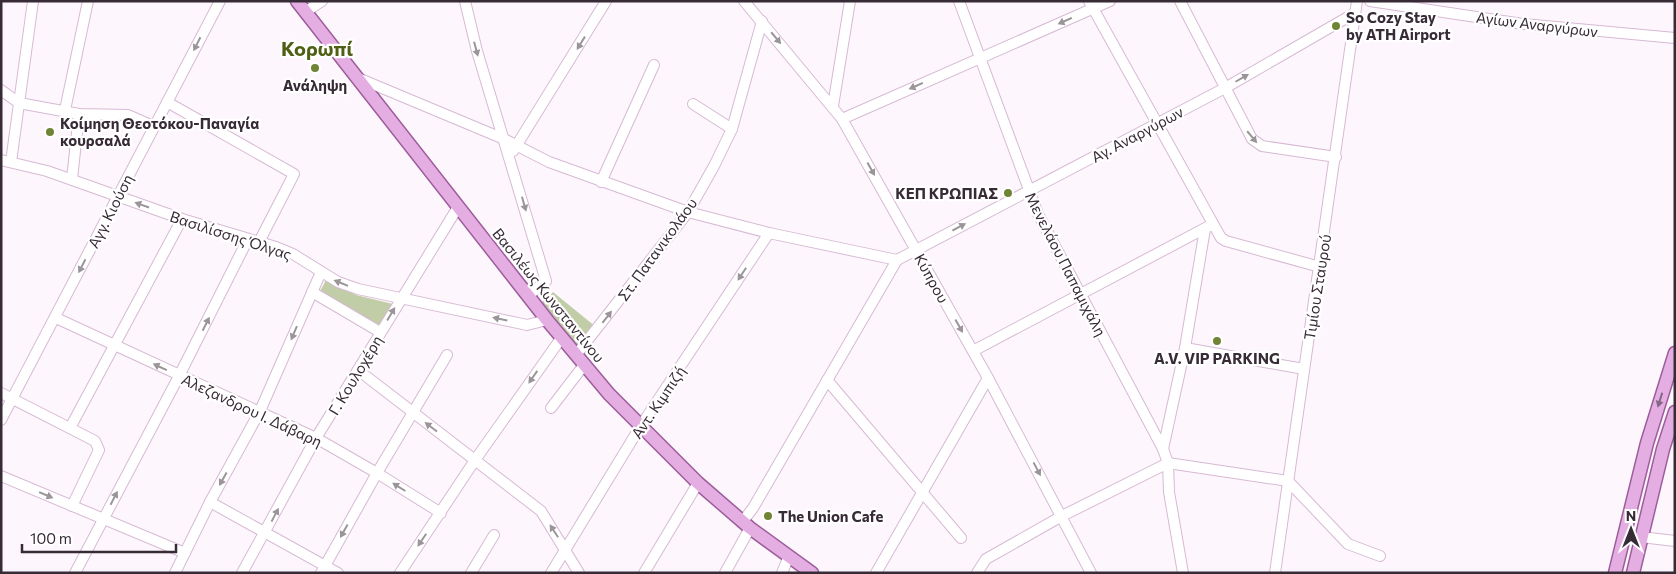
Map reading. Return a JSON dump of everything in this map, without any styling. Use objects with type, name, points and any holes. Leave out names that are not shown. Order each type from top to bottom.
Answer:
[{"type":"main road","name":"Βασιλέως Κωνσταντίνου","points":[[297,1],[547,320],[640,427],[698,483],[747,524],[812,573]]},
{"type":"main road","points":[[1615,573],[1647,443],[1675,353]]},
{"type":"main road","points":[[1633,573],[1675,412]]},
{"type":"street","points":[[6,161],[19,104],[33,1]]},
{"type":"street","points":[[65,110],[88,1]]},
{"type":"street","name":"Αγγ. Κιούση","points":[[1,420],[220,1]]},
{"type":"street","points":[[305,12],[322,1]]},
{"type":"street","points":[[465,1],[477,51],[546,281],[528,296]]},
{"type":"street","points":[[510,156],[606,1]]},
{"type":"street","name":"Κύπρου","points":[[744,1],[842,119],[988,378],[1091,573]]},
{"type":"street","points":[[833,106],[850,1]]},
{"type":"street","name":"Μενελάου Παπαμιχάλη","points":[[959,1],[1028,191],[1080,295],[1163,449],[1168,463],[1169,492],[1183,573]]},
{"type":"street","points":[[842,119],[981,58],[1091,5],[1110,1]]},
{"type":"street","points":[[1180,1],[1252,139],[1262,146],[1336,157]]},
{"type":"street","name":"Τιμίου Σταυρού","points":[[1274,573],[1336,157],[1357,1]]},
{"type":"street","name":"Αγίων Αναργύρων","points":[[1370,1],[1532,25],[1675,38]]},
{"type":"street","points":[[1091,5],[1157,124],[1209,226],[1226,241],[1320,267]]},
{"type":"street","name":"Αγ. Αναργύρων","points":[[896,260],[1225,88],[1355,13]]},
{"type":"street","name":"Στ. Πατανικολάου","points":[[552,408],[580,360],[688,212],[732,129],[762,21]]},
{"type":"street","points":[[601,182],[654,65]]},
{"type":"street","points":[[356,77],[601,182],[688,212],[769,233],[896,260],[753,508],[724,573]]},
{"type":"street","points":[[1,90],[19,104],[65,110],[79,114],[128,115],[153,126]]},
{"type":"street","points":[[167,102],[294,174],[259,242]]},
{"type":"street","points":[[693,104],[732,129]]},
{"type":"street","points":[[72,179],[79,114]]},
{"type":"street","name":"Βασιλίσσης Όλγας","points":[[6,161],[72,179],[182,219],[293,254],[338,282],[358,289],[403,297],[527,325],[547,320]]},
{"type":"street","name":"Γ. Κουλοχέρη","points":[[242,573],[316,438],[458,207]]},
{"type":"street","points":[[70,428],[182,219]]},
{"type":"street","points":[[973,351],[1209,226]]},
{"type":"street","points":[[1163,449],[1209,226]]},
{"type":"street","name":"Αντ. Κιμπιζή","points":[[551,573],[640,427],[769,233]]},
{"type":"street","points":[[75,573],[179,376],[248,239]]},
{"type":"street","points":[[175,573],[210,502],[260,411],[321,272]]},
{"type":"street","points":[[312,292],[380,332]]},
{"type":"street","name":"Αλεζανδρου Ι. Δάβαρη","points":[[56,318],[316,438],[377,472],[440,513]]},
{"type":"street","points":[[400,573],[475,460],[562,338]]},
{"type":"street","points":[[1185,348],[1304,369]]},
{"type":"street","points":[[323,569],[377,472],[447,355]]},
{"type":"street","points":[[358,370],[541,511],[579,573]]},
{"type":"street","points":[[876,573],[988,378]]},
{"type":"street","points":[[827,380],[961,538]]},
{"type":"street","points":[[1,393],[95,441],[99,450],[72,506]]},
{"type":"street","points":[[977,573],[986,559],[1062,516],[1168,463],[1288,481],[1348,544],[1380,556]]},
{"type":"street","points":[[1,476],[185,553]]},
{"type":"street","points":[[644,573],[698,483]]},
{"type":"street","points":[[210,502],[266,532],[323,569],[338,573]]},
{"type":"street","points":[[471,573],[494,535]]},
{"type":"street","points":[[1641,537],[1675,541]]},
{"type":"street","points":[[782,573],[789,556]]},
{"type":"green space","points":[[326,280],[356,295],[397,305],[380,332],[318,295]]},
{"type":"green space","points":[[553,292],[596,327],[579,348],[542,302]]},
{"type":"place","name":"So Cozy Stay by ATH Airport","points":[[1336,26]]},
{"type":"place","name":"Ανάληψη","points":[[315,68]]},
{"type":"place","name":"Κοίμηση Θεοτόκου-Παναγία κουρσαλά","points":[[50,132]]},
{"type":"place","name":"ΚΕΠ ΚΡΩΠΙΑΣ","points":[[1008,193]]},
{"type":"place","name":"A.V. VIP PARKING","points":[[1217,341]]},
{"type":"place","name":"The Union Cafe","points":[[768,516]]},
{"type":"district","name":"Κορωπί","points":[[317,48]]}]
